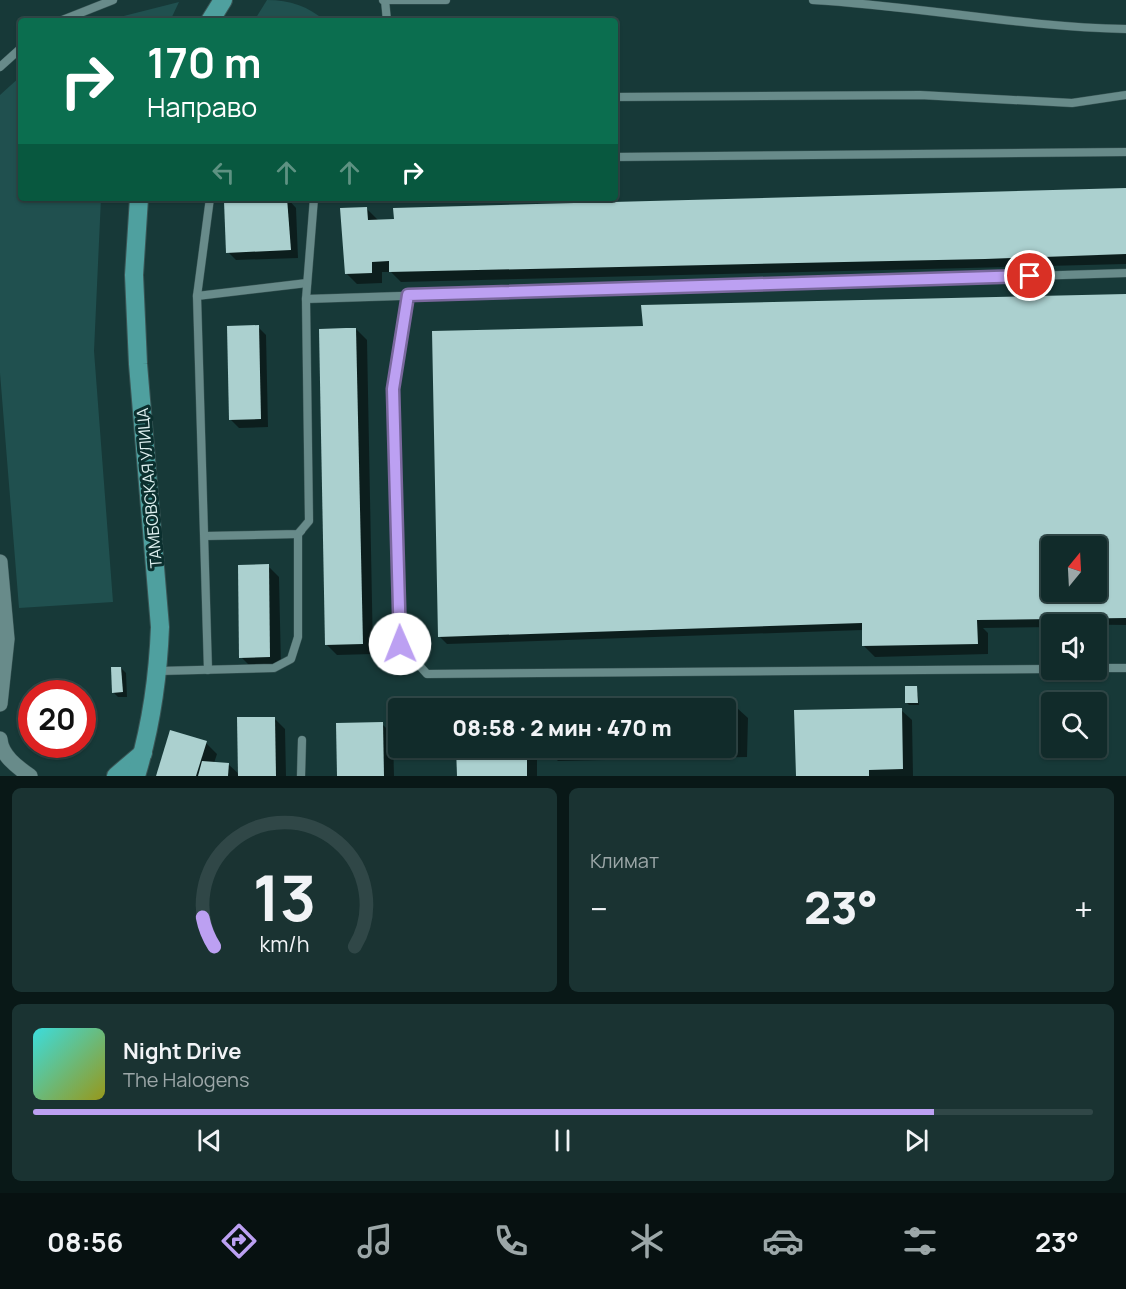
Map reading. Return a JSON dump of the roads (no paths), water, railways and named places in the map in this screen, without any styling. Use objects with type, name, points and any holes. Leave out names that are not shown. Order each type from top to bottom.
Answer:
[{"type":"main road","points":[[212,18],[223,0]]},
{"type":"main road","name":"ТАМБОВСКАЯ УЛИЦА","points":[[136,776],[143,753],[159,671],[158,588],[138,364],[135,297],[139,201]]},
{"type":"main road","points":[[116,776],[143,753]]},
{"type":"street","points":[[0,562],[6,639],[0,704]]},
{"type":"street","points":[[0,739],[0,748],[30,776]]},
{"type":"lane","points":[[68,18],[113,0]]},
{"type":"lane","points":[[387,18],[384,0],[446,0]]},
{"type":"lane","points":[[813,0],[861,3],[1071,28],[1126,28]]},
{"type":"lane","points":[[0,67],[18,51]]},
{"type":"lane","points":[[618,97],[920,95],[1072,103],[1126,94]]},
{"type":"lane","points":[[618,157],[1126,152]]},
{"type":"lane","points":[[208,670],[197,296],[210,201]]},
{"type":"lane","points":[[159,671],[274,668],[291,659],[298,637],[298,534],[309,521],[306,299],[314,201]]},
{"type":"lane","points":[[306,299],[1126,273]]},
{"type":"lane","points":[[197,296],[307,283]]},
{"type":"lane","points":[[408,295],[393,389],[400,644],[427,674],[1041,669]]},
{"type":"lane","points":[[205,536],[298,534]]},
{"type":"lane","points":[[1107,668],[1126,668]]},
{"type":"lane","points":[[301,776],[302,740]]}]
